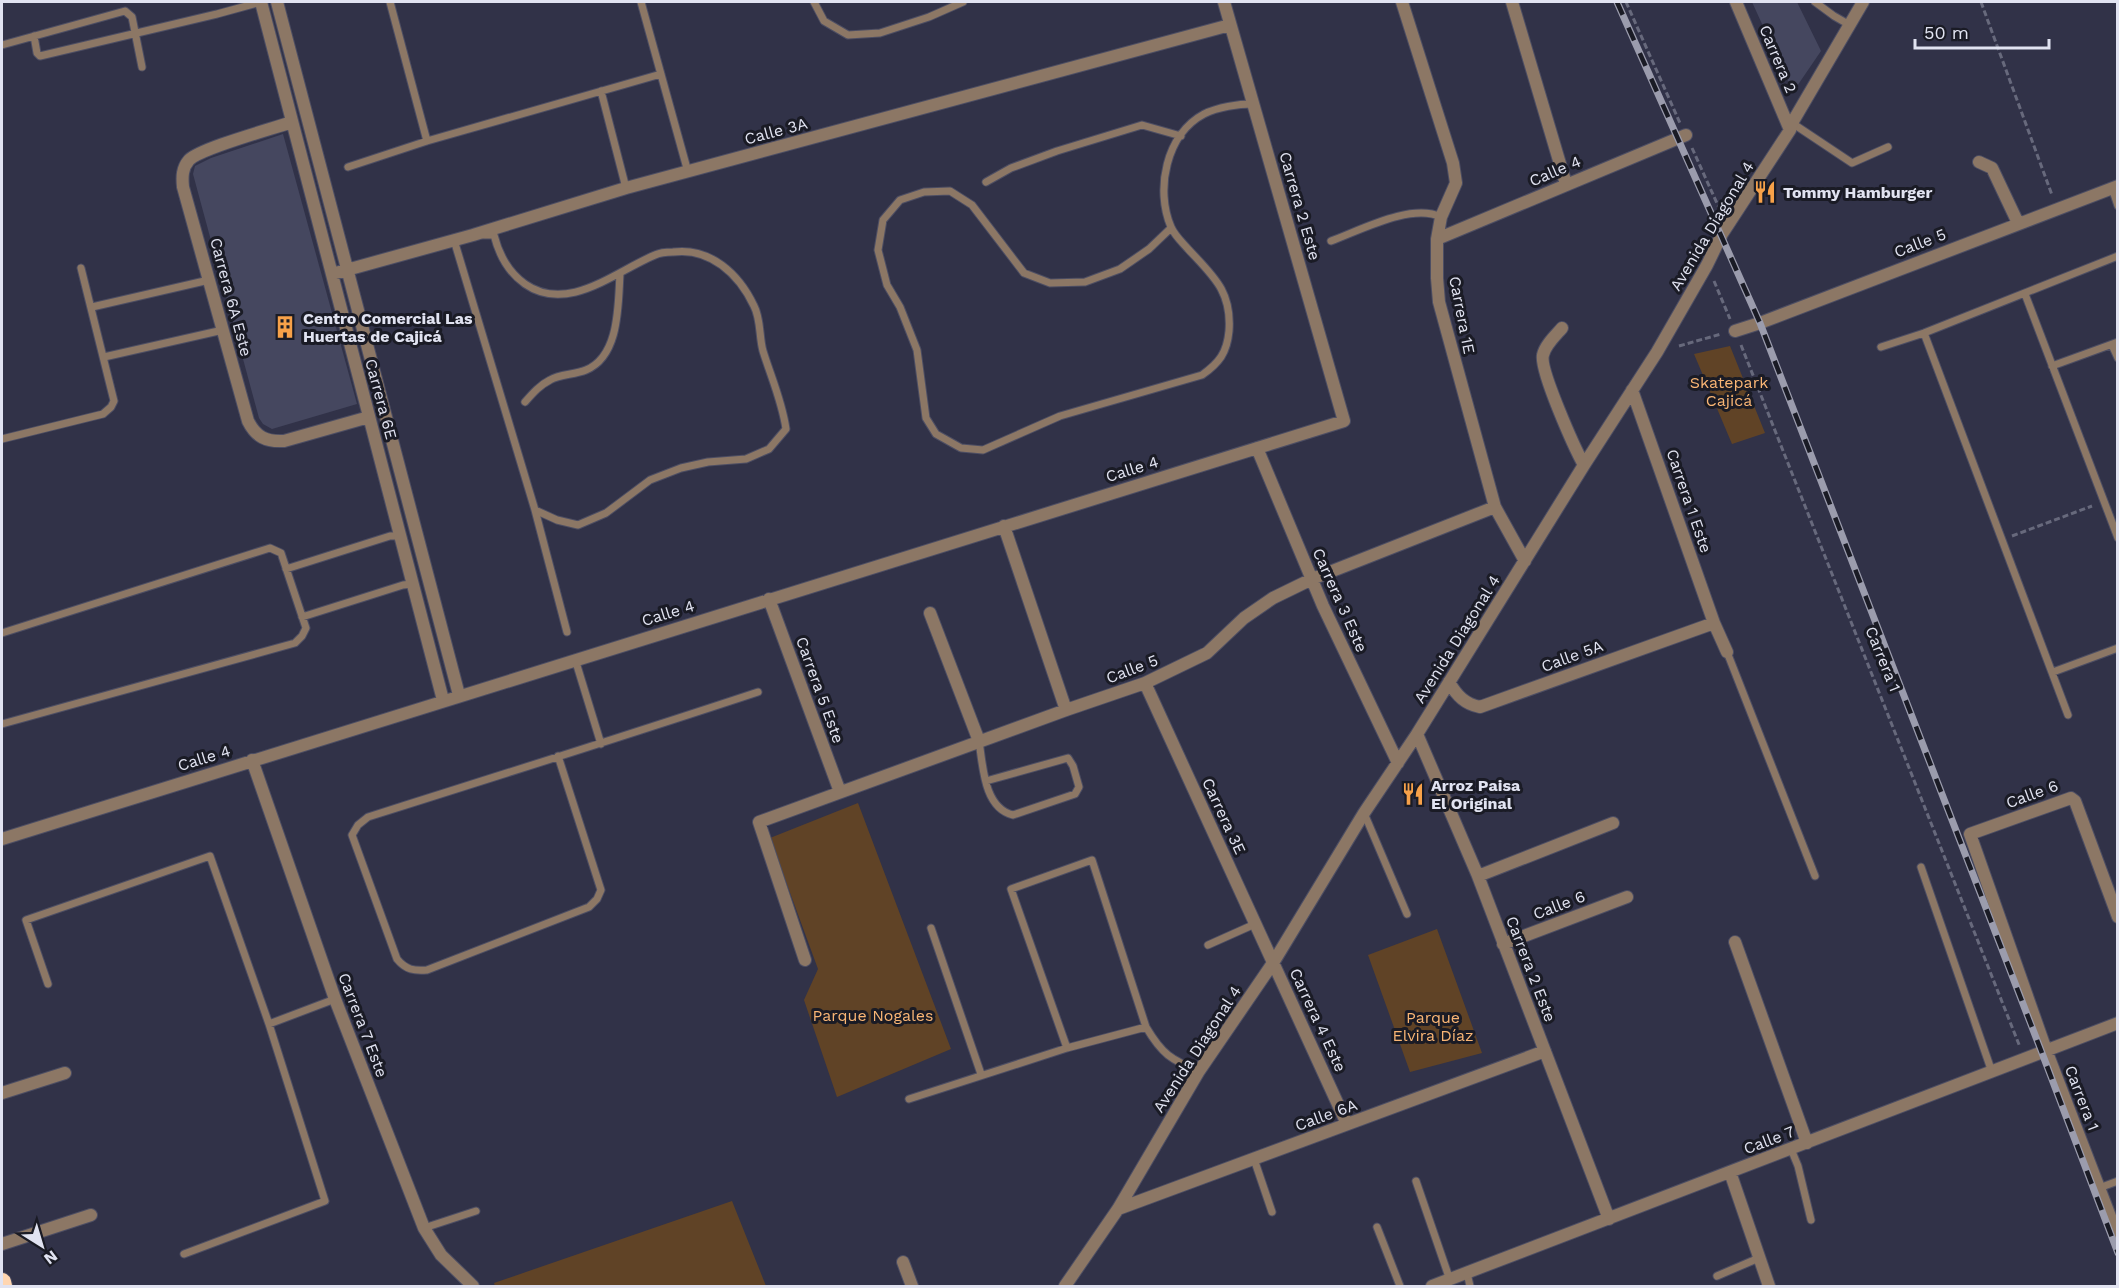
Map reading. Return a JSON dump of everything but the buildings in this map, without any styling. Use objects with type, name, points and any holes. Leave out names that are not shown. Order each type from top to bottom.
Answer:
[{"type":"highway","points":[[2,1282],[3,1287]]},
{"type":"street","name":"Carrera 6E","points":[[261,2],[442,700]]},
{"type":"street","name":"Carrera 6E","points":[[277,2],[459,695]]},
{"type":"street","name":"Carrera 2 Este","points":[[1224,2],[1344,420]]},
{"type":"street","name":"Carrera 1E","points":[[1402,2],[1453,163],[1456,183],[1441,217],[1437,239],[1439,302],[1495,507],[1525,561]]},
{"type":"street","points":[[1512,2],[1566,184]]},
{"type":"street","name":"Carrera 2","points":[[1736,2],[1791,127]]},
{"type":"street","name":"Avenida Diagonal 4","points":[[1065,1287],[1118,1209],[1199,1071],[1273,963],[1364,813],[1417,734],[1657,352],[1727,226],[1791,127],[1848,24],[1863,2]]},
{"type":"street","name":"Calle 3A","points":[[332,274],[473,235],[626,188],[1230,25]]},
{"type":"street","name":"Carrera 6A Este","points":[[292,122],[215,147],[190,159],[184,168],[183,187],[248,421],[253,431],[261,438],[272,442],[284,441],[369,417]]},
{"type":"street","name":"Calle 4","points":[[1437,239],[1686,135]]},
{"type":"street","points":[[1979,162],[1992,168],[2018,223]]},
{"type":"street","name":"Calle 5","points":[[1735,331],[2115,187]]},
{"type":"street","points":[[1562,328],[1543,354],[1550,386],[1575,449],[1584,465]]},
{"type":"street","name":"Carrera 1 Este","points":[[1632,390],[1714,622],[1727,652]]},
{"type":"street","name":"Calle 4","points":[[2,839],[1344,420]]},
{"type":"street","name":"Carrera 3 Este","points":[[1257,448],[1312,579],[1398,763]]},
{"type":"street","name":"Calle 5","points":[[805,960],[759,822],[1145,683],[1207,652],[1254,611],[1273,598],[1312,579],[1495,507]]},
{"type":"street","points":[[1004,526],[1066,710]]},
{"type":"street","name":"Carrera 5 Este","points":[[769,599],[840,792]]},
{"type":"street","points":[[930,613],[980,741]]},
{"type":"street","name":"Calle 5A","points":[[1449,682],[1454,691],[1467,704],[1480,707],[1714,622]]},
{"type":"street","name":"Carrera 3E","points":[[1145,683],[1273,963]]},
{"type":"street","name":"Carrera 2 Este","points":[[1417,734],[1478,876],[1609,1219]]},
{"type":"street","name":"Carrera 7 Este","points":[[252,760],[335,999],[424,1228],[441,1255],[472,1287]]},
{"type":"street","name":"Calle 6","points":[[1970,834],[2071,798],[2075,801],[2118,917]]},
{"type":"street","points":[[1478,876],[1613,823]]},
{"type":"street","name":"Carrera 1","points":[[1970,834],[2046,1050],[2118,1237]]},
{"type":"street","name":"Calle 6","points":[[1503,944],[1627,897]]},
{"type":"street","points":[[1735,942],[1807,1143]]},
{"type":"street","name":"Carrera 4 Este","points":[[1273,963],[1347,1124]]},
{"type":"street","name":"Calle 7","points":[[1432,1287],[1452,1283],[1467,1273],[2118,1023]]},
{"type":"street","name":"Calle 6A","points":[[1118,1209],[1545,1051]]},
{"type":"street","points":[[2,1093],[65,1072]]},
{"type":"street","points":[[1730,1172],[1769,1287]]},
{"type":"street","points":[[2,1244],[91,1215]]},
{"type":"street","points":[[903,1262],[912,1287]]},
{"type":"lane","points":[[34,36],[37,53],[40,56],[261,2]]},
{"type":"lane","points":[[390,2],[427,141]]},
{"type":"lane","points":[[641,2],[688,172]]},
{"type":"lane","points":[[814,2],[824,21],[848,35],[880,33],[963,2]]},
{"type":"lane","points":[[1815,2],[1848,24]]},
{"type":"lane","points":[[2,45],[125,11],[132,17],[142,67]]},
{"type":"lane","points":[[348,166],[661,74]]},
{"type":"lane","points":[[601,91],[626,188]]},
{"type":"lane","points":[[1172,228],[1149,249],[1120,269],[1085,282],[1050,283],[1024,273],[972,205],[950,191],[924,192],[900,200],[883,220],[879,250],[887,285],[900,307],[917,350],[926,418],[936,435],[961,448],[982,450],[1060,416],[1202,375],[1219,363],[1228,340],[1230,315],[1225,294],[1212,276],[1177,238],[1172,228],[1162,189],[1176,141],[1187,128],[1204,114],[1241,104],[1253,104]]},
{"type":"lane","points":[[986,182],[1011,168],[1103,135],[1142,125],[1181,136]]},
{"type":"lane","points":[[1791,127],[1852,163],[1888,147]]},
{"type":"lane","points":[[2115,187],[2118,206]]},
{"type":"lane","points":[[1331,241],[1406,214],[1433,213],[1441,217]]},
{"type":"lane","points":[[473,235],[494,235],[505,264],[517,279],[534,291],[554,296],[576,292],[620,274],[657,254],[683,250],[709,256],[733,273],[756,308],[763,351],[783,410],[786,429],[769,449],[746,459],[708,462],[681,468],[650,480],[606,513],[578,525],[557,520],[535,510]]},
{"type":"lane","points":[[454,240],[535,510],[567,632]]},
{"type":"lane","points":[[1881,346],[1924,333],[2118,256]]},
{"type":"lane","points":[[2,439],[103,414],[114,401],[81,268]]},
{"type":"lane","points":[[525,402],[537,388],[550,379],[588,370],[603,357],[612,339],[616,321],[620,274]]},
{"type":"lane","points":[[92,307],[209,280]]},
{"type":"lane","points":[[2025,294],[2118,538]]},
{"type":"lane","points":[[104,357],[223,330]]},
{"type":"lane","points":[[1924,333],[2068,715]]},
{"type":"lane","points":[[2052,366],[2115,344],[2118,358]]},
{"type":"lane","points":[[286,569],[390,536],[400,536]]},
{"type":"lane","points":[[2,633],[270,548],[281,554],[306,628],[295,643],[2,724]]},
{"type":"lane","points":[[302,617],[412,584]]},
{"type":"lane","points":[[2053,672],[2118,648]]},
{"type":"lane","points":[[1727,652],[1815,876]]},
{"type":"lane","points":[[575,660],[601,744]]},
{"type":"lane","points":[[558,756],[601,890],[597,899],[589,907],[427,970],[416,971],[404,967],[397,959],[352,835],[358,825],[368,817],[558,756],[601,744],[758,692]]},
{"type":"lane","points":[[980,741],[986,781],[992,799],[1003,813],[1013,815],[1075,794],[1079,787],[1073,766],[1068,758],[986,781]]},
{"type":"lane","points":[[1364,813],[1407,914]]},
{"type":"lane","points":[[48,984],[26,920],[210,856],[269,1024],[326,1201],[184,1254]]},
{"type":"lane","points":[[1067,1048],[1011,889],[1092,860],[1146,1028],[1156,1043],[1175,1061],[1199,1071]]},
{"type":"lane","points":[[1921,867],[1992,1072]]},
{"type":"lane","points":[[1208,945],[1255,924]]},
{"type":"lane","points":[[931,928],[981,1074]]},
{"type":"lane","points":[[269,1024],[335,999]]},
{"type":"lane","points":[[909,1099],[1067,1048],[1146,1028]]},
{"type":"lane","points":[[1791,1149],[1798,1166],[1811,1220]]},
{"type":"lane","points":[[1254,1159],[1272,1212]]},
{"type":"lane","points":[[1416,1181],[1452,1283]]},
{"type":"lane","points":[[2100,1188],[2118,1181]]},
{"type":"lane","points":[[424,1228],[476,1211]]},
{"type":"lane","points":[[1377,1227],[1400,1287]]},
{"type":"lane","points":[[1717,1276],[1759,1258]]},
{"type":"lane","points":[[1467,1273],[1470,1287]]},
{"type":"path","points":[[1626,2],[1727,226]]},
{"type":"path","points":[[1981,2],[2057,208]]},
{"type":"path","name":"Carrera 1","points":[[1718,289],[2018,1041]]},
{"type":"path","points":[[1657,352],[1735,331]]},
{"type":"path","points":[[2001,540],[2103,502]]},
{"type":"green space","name":"Skatepark Cajicá","points":[[1730,346],[1765,433],[1732,444],[1694,354]]},
{"type":"green space","name":"Parque Nogales","points":[[858,803],[951,1049],[837,1097],[804,1000],[818,969],[770,838]]},
{"type":"green space","name":"Parque Elvira Díaz","points":[[1437,929],[1482,1053],[1410,1072],[1368,955]]},
{"type":"green space","points":[[732,1201],[766,1286],[495,1286],[494,1283]]},
{"type":"railway","points":[[1617,2],[1760,323],[2118,1253]]},
{"type":"place","name":"Tommy Hamburger","points":[[1765,192]]},
{"type":"place","name":"Centro Comercial Las Huertas de Cajicá","points":[[285,327]]},
{"type":"place","name":"Arroz Paisa El Original","points":[[1413,794]]}]
